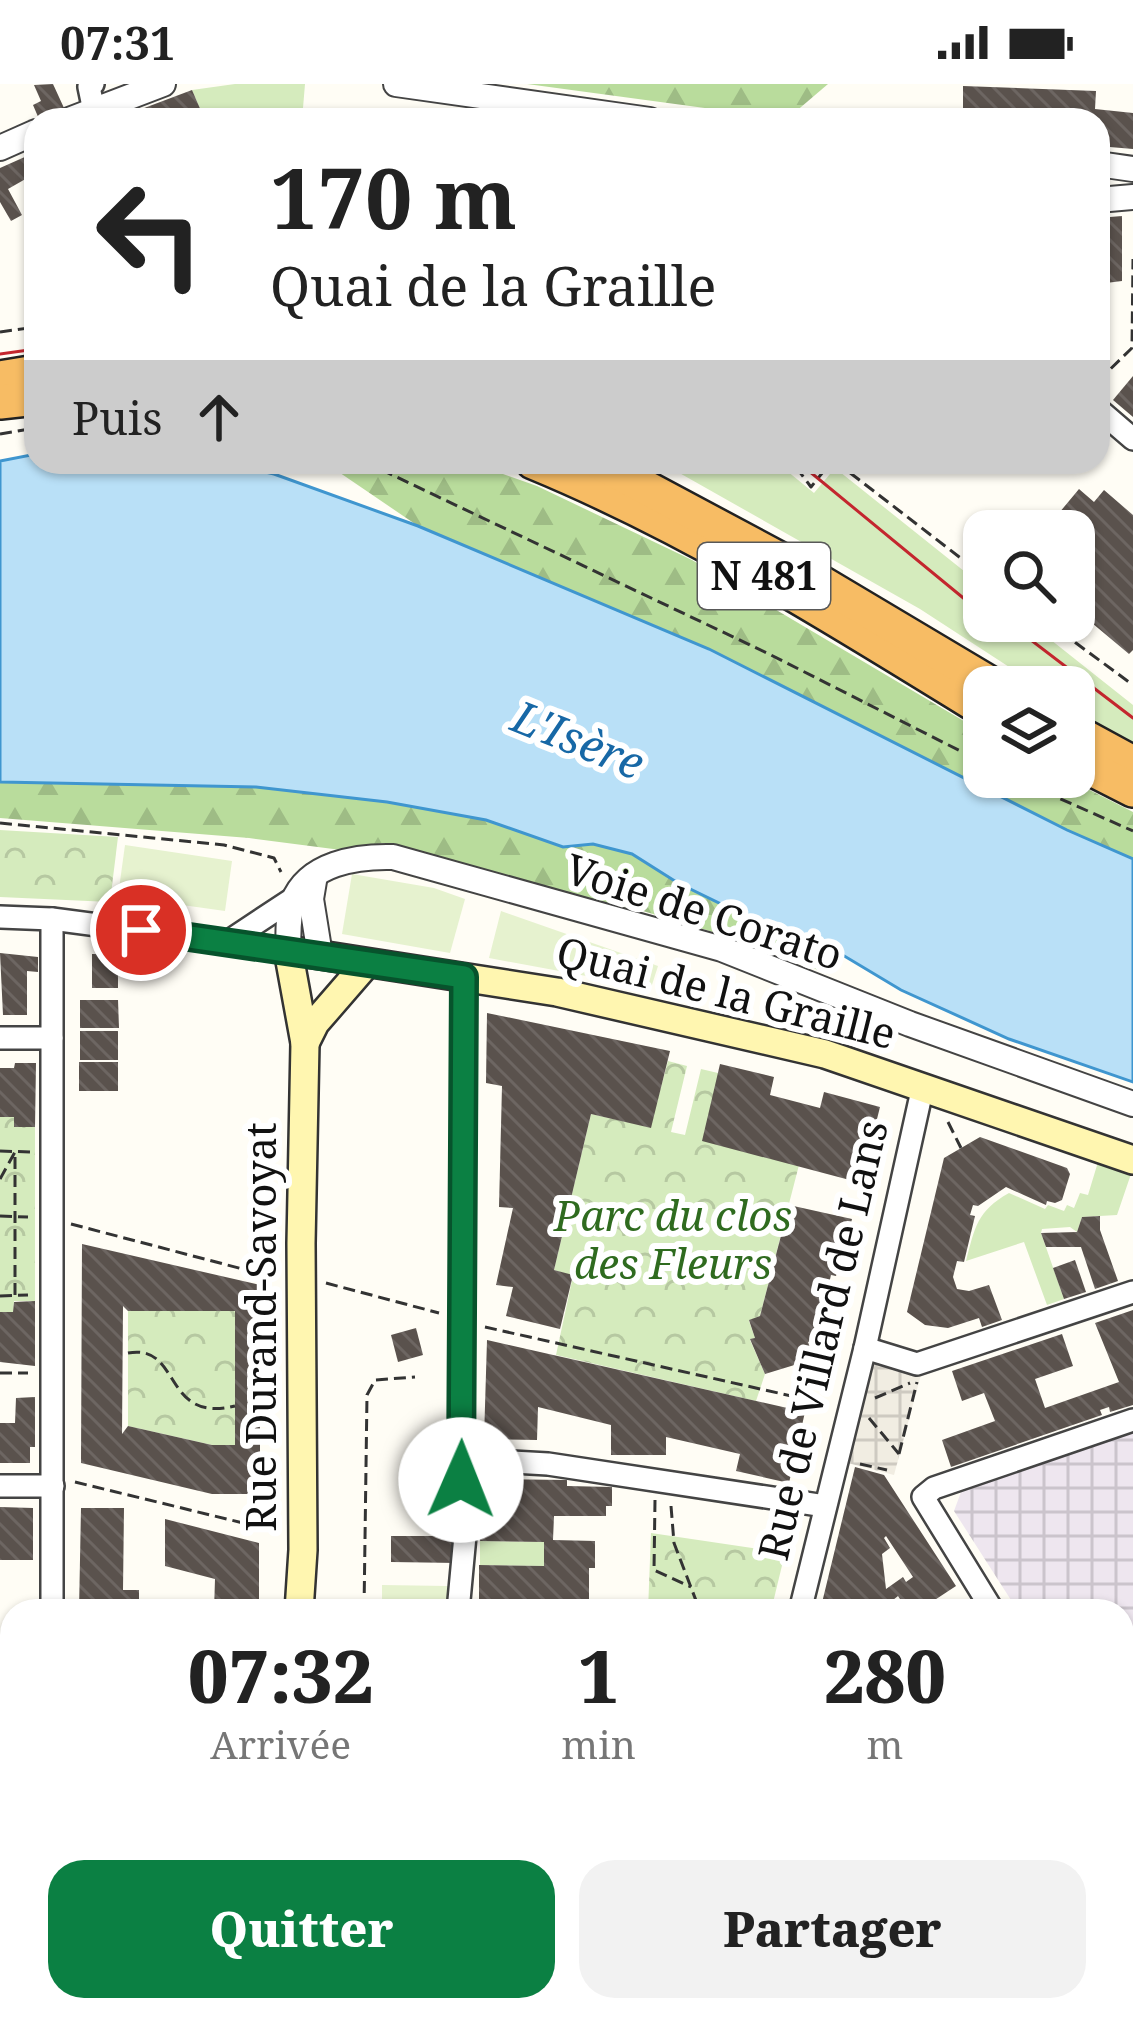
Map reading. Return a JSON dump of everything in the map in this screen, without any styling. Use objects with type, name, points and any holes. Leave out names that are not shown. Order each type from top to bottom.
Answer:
[{"type":"highway","name":"N 481","points":[[562,474],[764,577],[963,697]]},
{"type":"highway","name":"N 481","points":[[621,474],[778,557],[963,667]]},
{"type":"highway","points":[[1095,743],[1133,764]]},
{"type":"highway","points":[[1095,771],[1133,790]]},
{"type":"main road","name":"Quai de la Graille","points":[[288,950],[557,992],[825,1054],[1133,1160]]},
{"type":"main road","name":"Rue Durand-Savoyat","points":[[288,950],[310,1033],[301,1243],[303,1550],[299,1599]]},
{"type":"main road","points":[[310,1033],[320,955]]},
{"type":"main road","points":[[310,1033],[367,963]]},
{"type":"street","points":[[102,108],[163,84]]},
{"type":"street","points":[[396,84],[473,93],[524,108]]},
{"type":"street","points":[[1110,419],[1133,439]]},
{"type":"street","name":"Voie de Corato","points":[[229,941],[294,898],[315,875],[355,857],[393,857],[674,933],[1133,1104]]},
{"type":"street","points":[[315,875],[311,898],[320,955]]},
{"type":"street","points":[[0,917],[52,919],[288,950],[294,898]]},
{"type":"street","points":[[52,919],[60,1483],[53,1599]]},
{"type":"street","points":[[459,1599],[466,1525],[460,1504],[464,977]]},
{"type":"street","points":[[0,1038],[52,1038]]},
{"type":"street","name":"Rue de Villard de Lans","points":[[803,1599],[825,1506],[861,1408],[865,1348],[923,1086]]},
{"type":"street","points":[[865,1348],[916,1364],[1133,1292]]},
{"type":"street","points":[[986,1599],[922,1497],[934,1488],[1133,1420]]},
{"type":"street","points":[[462,1459],[548,1464],[825,1506]]},
{"type":"street","points":[[0,1486],[60,1483]]},
{"type":"path","points":[[1110,369],[1132,348],[1133,259]]},
{"type":"path","points":[[390,474],[769,654],[963,753]]},
{"type":"path","points":[[802,474],[812,487],[822,474]]},
{"type":"path","points":[[848,474],[963,560]]},
{"type":"path","points":[[1075,642],[1133,685]]},
{"type":"path","points":[[1058,798],[1133,831]]},
{"type":"path","points":[[0,823],[224,845],[274,858],[294,898]]},
{"type":"path","points":[[944,1115],[962,1148]]},
{"type":"path","points":[[0,1151],[39,1152]]},
{"type":"path","points":[[0,1179],[15,1152]]},
{"type":"path","points":[[15,1152],[15,1295]]},
{"type":"path","points":[[0,1216],[39,1217]]},
{"type":"path","points":[[69,1224],[278,1278]]},
{"type":"path","points":[[318,1281],[448,1315]]},
{"type":"path","points":[[0,1295],[35,1295]]},
{"type":"path","points":[[480,1325],[861,1408],[918,1381],[899,1454],[861,1408]]},
{"type":"path","points":[[128,1353],[156,1358],[187,1400],[201,1409],[235,1406]]},
{"type":"path","points":[[0,1373],[35,1373]]},
{"type":"path","points":[[364,1599],[367,1395],[375,1380],[415,1377]]},
{"type":"path","points":[[852,1462],[887,1470]]},
{"type":"path","points":[[60,1483],[276,1531]]},
{"type":"path","points":[[656,1490],[654,1570],[692,1587]]},
{"type":"path","points":[[671,1503],[674,1543],[696,1599]]},
{"type":"shaded area","points":[[872,1357],[922,1371],[894,1475],[844,1462]]},
{"type":"shaded area","points":[[1133,1433],[1133,1599],[1010,1599],[954,1511],[961,1492]]},
{"type":"green space","points":[[235,84],[305,84],[303,108],[200,108],[192,90]]},
{"type":"green space","points":[[527,84],[828,84],[800,108],[705,108]]},
{"type":"green space","points":[[342,474],[503,474],[692,560],[963,721],[963,777],[709,649],[418,526]]},
{"type":"green space","points":[[681,474],[791,474],[814,493],[830,474],[843,474],[963,570],[963,637]]},
{"type":"green space","points":[[971,642],[1054,642],[1084,666],[1008,666]]},
{"type":"green space","points":[[1095,675],[1133,705],[1133,744],[1095,723]]},
{"type":"green space","points":[[0,782],[256,787],[387,802],[486,820],[563,847],[593,844],[632,854],[750,918],[836,951],[828,974],[753,944],[643,911],[539,889],[384,843],[341,850],[0,818]]},
{"type":"green space","points":[[1095,793],[1133,812],[1133,859],[1004,798],[1095,798]]},
{"type":"green space","points":[[0,830],[118,837],[110,902],[0,897]]},
{"type":"green space","points":[[125,845],[232,861],[225,911],[118,896]]},
{"type":"green space","points":[[352,874],[434,888],[465,899],[450,953],[342,934]]},
{"type":"green space","points":[[501,911],[658,966],[651,988],[489,958]]},
{"type":"green space","name":"Parc du clos des Fleurs","points":[[668,1061],[687,1066],[671,1132],[685,1135],[701,1069],[718,1073],[799,1165],[760,1316],[749,1321],[755,1338],[750,1340],[765,1374],[756,1401],[556,1355],[573,1276],[554,1270],[591,1114],[650,1127]]},
{"type":"green space","points":[[0,1117],[14,1117],[15,1127],[35,1127],[35,1301],[14,1301],[13,1312],[0,1312]]},
{"type":"green space","points":[[1098,1162],[1131,1174],[1117,1215],[1082,1217],[1077,1232],[1070,1227],[1042,1229],[1041,1233],[1064,1299],[1047,1305],[1024,1242],[966,1261],[979,1221],[998,1200],[1009,1193],[1045,1209],[1048,1205],[1064,1211],[1067,1205],[1074,1208],[1080,1193],[1088,1195]]},
{"type":"green space","points":[[128,1311],[235,1311],[235,1445],[212,1445],[128,1426]]},
{"type":"green space","points":[[651,1533],[785,1553],[774,1599],[648,1599]]},
{"type":"green space","points":[[480,1541],[544,1542],[544,1566],[480,1565]]},
{"type":"green space","points":[[382,1585],[448,1586],[449,1599],[382,1599]]},
{"type":"water","name":"L'Isère","points":[[24,456],[24,474],[274,474],[418,526],[709,649],[963,777],[963,798],[1004,798],[1133,859],[1133,1082],[1009,1039],[901,990],[836,951],[750,918],[632,854],[593,844],[563,847],[486,820],[387,802],[256,787],[0,782],[0,461]]},
{"type":"building","points":[[53,84],[64,108],[34,108],[41,101],[34,85]]},
{"type":"building","points":[[963,86],[1096,91],[1095,108],[963,108]]},
{"type":"building","points":[[192,90],[200,108],[144,108]]},
{"type":"building","points":[[1110,111],[1133,113],[1133,149],[1110,147]]},
{"type":"building","points":[[24,157],[24,180],[8,189],[22,215],[11,221],[0,202],[0,168]]},
{"type":"building","points":[[1122,216],[1122,281],[1110,282],[1110,217]]},
{"type":"building","points":[[1133,376],[1133,417],[1113,400]]},
{"type":"building","points":[[1079,489],[1094,502],[1104,490],[1133,515],[1133,650],[1129,654],[1095,626],[1095,510],[1062,510]]},
{"type":"building","points":[[0,953],[38,957],[38,972],[27,971],[27,1015],[3,1015]]},
{"type":"building","points":[[92,954],[118,954],[118,988],[92,988]]},
{"type":"building","points":[[80,1000],[118,1000],[119,1028],[80,1028]]},
{"type":"building","points":[[487,1013],[670,1051],[651,1128],[591,1114],[554,1270],[573,1275],[560,1329],[506,1316],[513,1287],[496,1285],[513,1208],[499,1207],[502,1086],[486,1083]]},
{"type":"building","points":[[80,1031],[118,1031],[118,1060],[80,1060]]},
{"type":"building","points":[[79,1062],[118,1062],[118,1091],[79,1091]]},
{"type":"building","points":[[15,1063],[36,1063],[35,1127],[14,1127],[14,1117],[0,1117],[0,1068],[14,1068]]},
{"type":"building","points":[[720,1064],[774,1077],[770,1095],[820,1108],[824,1092],[880,1107],[861,1183],[702,1141]]},
{"type":"building","points":[[980,1137],[1067,1168],[1070,1174],[1062,1200],[1055,1203],[1047,1201],[1046,1205],[1006,1187],[973,1205],[970,1215],[975,1216],[964,1262],[957,1261],[953,1277],[957,1289],[989,1285],[1002,1320],[982,1327],[979,1318],[948,1328],[925,1325],[907,1312],[944,1158]]},
{"type":"building","points":[[789,1205],[852,1219],[836,1276],[831,1275],[816,1339],[808,1342],[814,1359],[765,1374],[750,1339],[755,1338],[749,1320],[760,1316]]},
{"type":"building","points":[[1100,1216],[1100,1230],[1118,1281],[1095,1289],[1081,1247],[1046,1247],[1041,1233],[1077,1232],[1082,1217]]},
{"type":"building","points":[[82,1244],[260,1285],[260,1494],[212,1494],[81,1463]],"holes":[[[123,1306],[128,1311],[235,1311],[235,1445],[212,1445],[128,1426],[122,1434]]]},
{"type":"building","points":[[1075,1260],[1086,1292],[1064,1299],[1053,1268]]},
{"type":"building","points":[[35,1301],[35,1366],[0,1362],[0,1312],[13,1312],[14,1302]]},
{"type":"building","points":[[1133,1310],[1133,1405],[1100,1410],[1102,1415],[951,1467],[942,1440],[995,1421],[984,1393],[962,1401],[952,1371],[1062,1334],[1073,1366],[1035,1379],[1045,1408],[1119,1382],[1095,1323]]},
{"type":"building","points":[[416,1328],[423,1355],[398,1362],[391,1335]]},
{"type":"building","points":[[487,1340],[805,1412],[789,1483],[736,1471],[740,1454],[666,1437],[666,1455],[611,1455],[611,1425],[538,1407],[537,1440],[484,1439]]},
{"type":"building","points":[[35,1397],[35,1447],[30,1447],[30,1463],[0,1463],[0,1423],[15,1423],[16,1398]]},
{"type":"building","points":[[855,1467],[884,1475],[956,1586],[936,1599],[823,1599]],"holes":[[[886,1536],[913,1577],[906,1582],[903,1577],[886,1589],[882,1554],[890,1548]]]},
{"type":"building","points":[[481,1479],[567,1480],[567,1486],[612,1487],[612,1506],[606,1506],[606,1516],[554,1516],[553,1540],[595,1541],[589,1599],[479,1599],[479,1565],[544,1566],[544,1542],[480,1541],[480,1521],[490,1522],[491,1498],[481,1498]]},
{"type":"building","points":[[0,1507],[33,1508],[33,1560],[0,1560]]},
{"type":"building","points":[[81,1508],[124,1508],[123,1590],[139,1590],[139,1599],[79,1599]]},
{"type":"building","points":[[165,1519],[259,1543],[259,1599],[214,1599],[215,1579],[165,1566]]},
{"type":"building","points":[[391,1536],[458,1536],[457,1563],[391,1562]]},
{"type":"tram line","points":[[0,354],[24,351]]},
{"type":"tram line","points":[[813,474],[963,598]]},
{"type":"tram line","points":[[1033,642],[1133,718]]},
{"type":"route","points":[[141,930],[464,977],[461,1480]]}]
